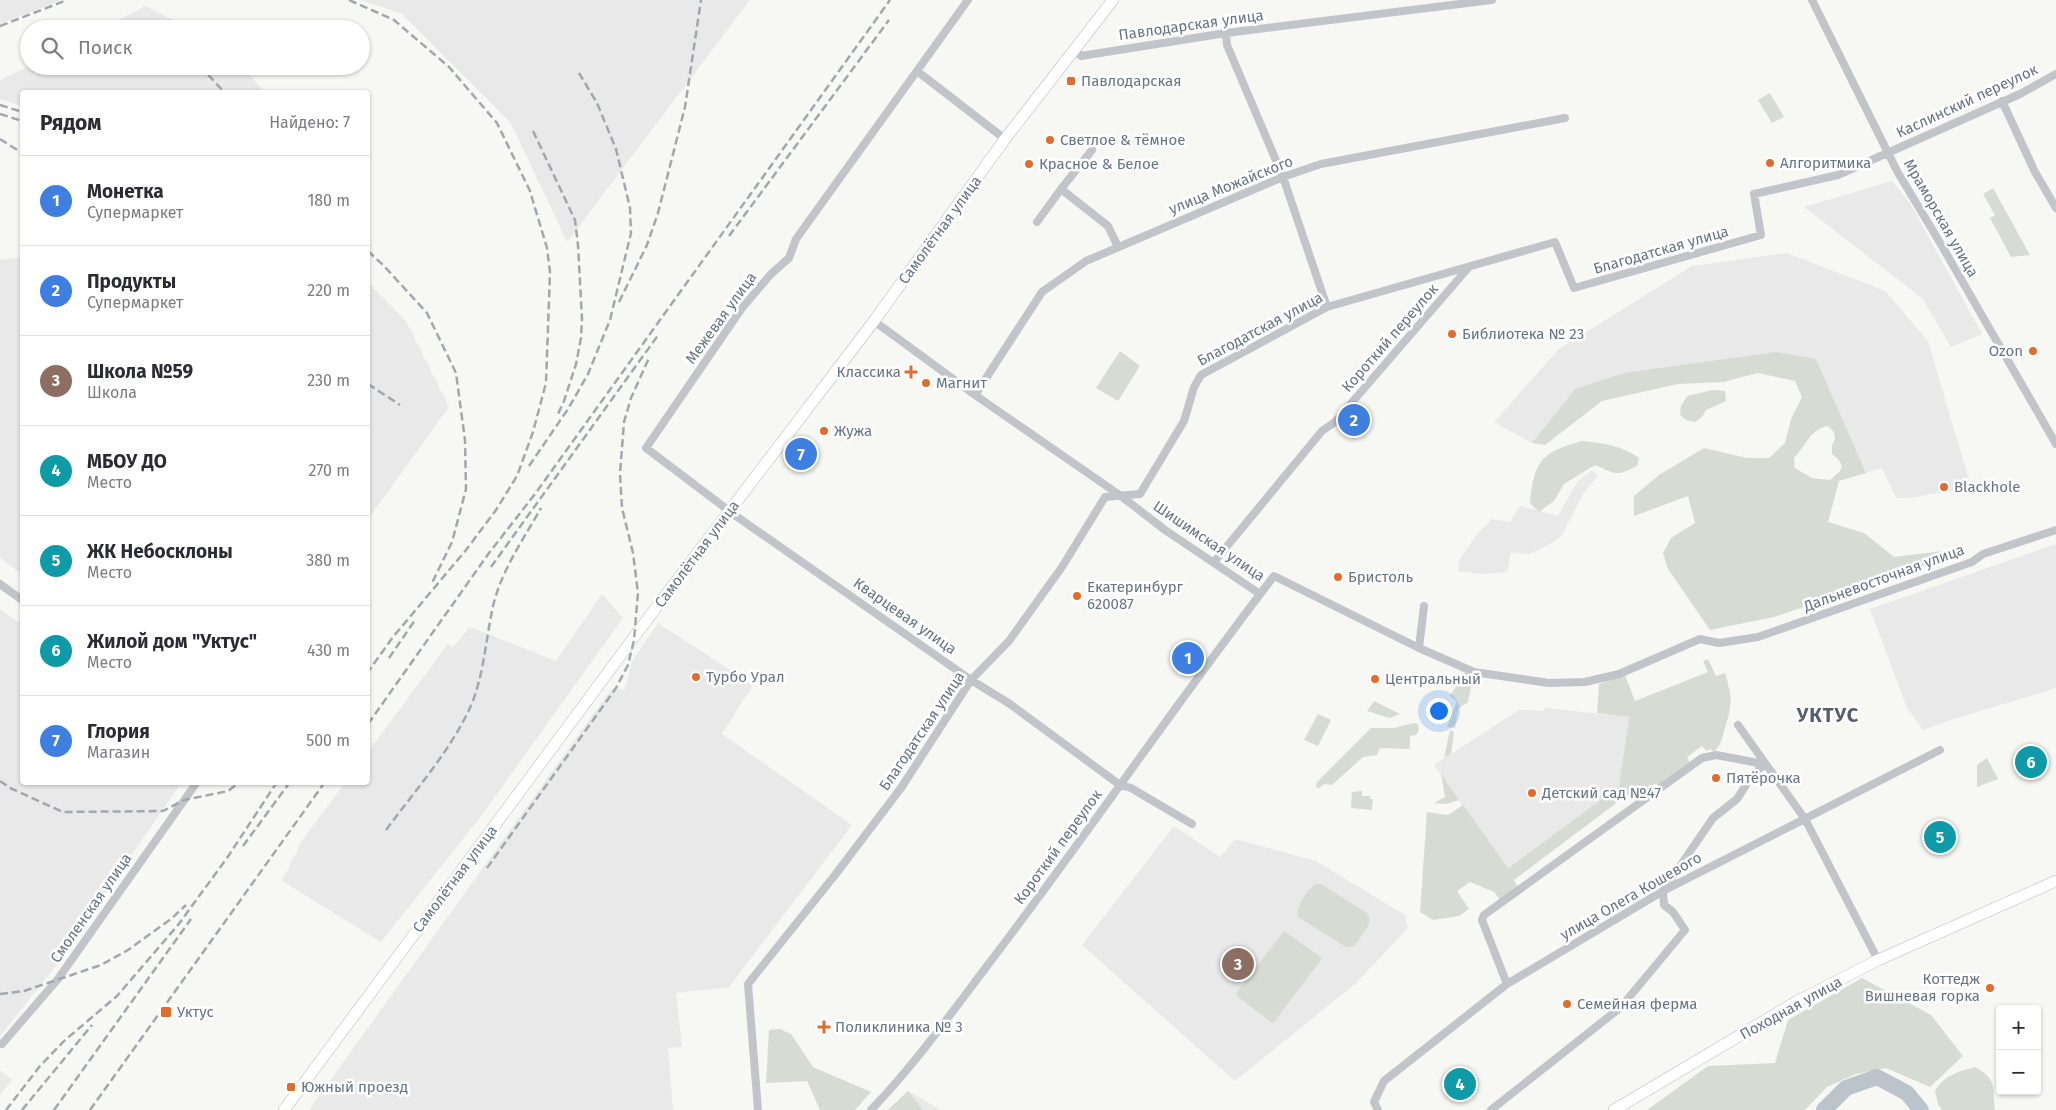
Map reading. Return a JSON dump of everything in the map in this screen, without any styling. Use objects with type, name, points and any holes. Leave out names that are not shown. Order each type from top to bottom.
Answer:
[{"type":"main road","name":"Самолётная улица","points":[[284,1110],[729,510],[874,321],[1005,139],[1112,0]]},
{"type":"main road","name":"Походная улица","points":[[1614,1110],[1796,1002],[1878,960],[2056,880]]},
{"type":"street","name":"Межевая улица","points":[[729,510],[646,448],[742,308],[771,274],[790,258],[796,238],[968,0]]},
{"type":"street","name":"Павлодарская улица","points":[[1074,50],[1081,56],[1226,33],[1488,0]]},
{"type":"street","name":"Мраморская улица","points":[[1812,0],[1897,172],[1935,234],[2056,444]]},
{"type":"street","points":[[1226,33],[1227,45],[1283,177],[1327,307]]},
{"type":"street","points":[[916,71],[1005,139]]},
{"type":"street","name":"Каслинский переулок","points":[[1888,152],[2020,94],[2056,74]]},
{"type":"street","points":[[2002,101],[2035,172],[2056,208]]},
{"type":"street","name":"улица Можайского","points":[[975,395],[1042,292],[1086,261],[1283,177],[1321,164],[1565,118]]},
{"type":"street","points":[[1037,222],[1092,150]]},
{"type":"street","name":"Благодатская улица","points":[[758,1110],[748,984],[835,875],[900,788],[971,680],[1009,640],[1062,567],[1105,497],[1140,494],[1184,421],[1194,387],[1201,375],[1327,307],[1555,242],[1574,288],[1761,235],[1754,194],[1838,175],[1888,152]]},
{"type":"street","points":[[1061,189],[1108,226],[1118,247]]},
{"type":"street","name":"Короткий переулок","points":[[1214,562],[1322,431],[1336,422],[1469,267]]},
{"type":"street","name":"Шишимская улица","points":[[874,321],[975,395],[1121,496],[1165,530],[1260,594],[1274,576],[1419,648],[1474,672],[1549,683],[1585,682],[1619,674],[1700,639]]},
{"type":"street","name":"Кварцевая улица","points":[[729,510],[971,680],[1010,704],[1120,785],[1132,788],[1192,824]]},
{"type":"street","name":"Дальневосточная улица","points":[[1700,639],[1719,643],[1758,637],[1972,562],[1983,554],[2056,530]]},
{"type":"street","points":[[0,584],[20,599]]},
{"type":"street","name":"Короткий переулок","points":[[871,1110],[899,1081],[1019,924],[1260,594]]},
{"type":"street","points":[[1419,648],[1424,606]]},
{"type":"street","points":[[1738,725],[1805,819],[1878,960]]},
{"type":"street","name":"улица Олега Кошевого","points":[[1378,1110],[1374,1102],[1384,1081],[1508,984],[1663,891],[1940,750]]},
{"type":"street","points":[[1508,984],[1482,920],[1484,915],[1702,758],[1716,755],[1764,764]]},
{"type":"street","points":[[1491,1110],[1621,1007],[1685,930],[1673,912],[1664,906],[1663,891],[1712,818],[1737,799],[1749,780],[1764,764]]},
{"type":"street","name":"Смоленская улица","points":[[2,1044],[58,978],[195,785]]},
{"type":"shaded area","points":[[0,0],[61,0],[0,24]]},
{"type":"shaded area","points":[[361,0],[750,0],[567,242],[511,123],[402,14]]},
{"type":"shaded area","points":[[145,6],[173,20],[118,20]]},
{"type":"shaded area","points":[[20,70],[20,75],[249,75],[263,90],[20,90],[20,105],[0,99],[0,80]]},
{"type":"shaded area","points":[[1770,93],[1784,117],[1772,123],[1758,100]]},
{"type":"shaded area","points":[[1892,181],[1910,203],[1982,334],[1951,347],[1922,298],[1804,207]]},
{"type":"shaded area","points":[[1993,188],[2030,255],[2011,257],[1990,218],[1995,215],[1983,194]]},
{"type":"shaded area","points":[[1787,253],[1885,291],[1928,341],[1971,487],[1915,497],[1896,498],[1882,468],[1866,473],[1816,359],[1575,389],[1532,443],[1494,422],[1559,349],[1692,266]]},
{"type":"shaded area","points":[[20,257],[20,573],[0,558],[0,260]]},
{"type":"shaded area","points":[[370,284],[406,321],[449,407],[370,516]]},
{"type":"shaded area","points":[[1120,351],[1140,366],[1118,401],[1096,388]]},
{"type":"shaded area","points":[[1776,352],[1816,359],[1866,473],[1839,481],[1828,522],[1864,533],[1894,557],[1950,550],[1954,556],[1774,617],[1710,630],[1668,569],[1663,553],[1671,538],[1695,523],[1688,496],[1634,516],[1634,496],[1659,475],[1704,448],[1747,458],[1769,458],[1785,443],[1791,419],[1802,397],[1795,381],[1758,373],[1723,382],[1678,384],[1602,401],[1545,445],[1532,443],[1575,389],[1624,373]],"holes":[[[1828,426],[1834,432],[1835,439],[1832,445],[1832,454],[1839,460],[1842,467],[1839,472],[1830,480],[1812,478],[1795,468],[1794,458],[1812,434]]]},
{"type":"shaded area","points":[[1713,390],[1725,391],[1726,401],[1706,410],[1702,417],[1695,422],[1686,420],[1680,415],[1681,406],[1687,396]]},
{"type":"shaded area","points":[[1582,441],[1619,447],[1639,458],[1637,466],[1624,472],[1616,473],[1595,465],[1564,484],[1554,501],[1539,512],[1530,503],[1537,468],[1542,460],[1557,449]]},
{"type":"shaded area","points":[[1592,470],[1598,476],[1584,492],[1562,535],[1550,544],[1529,554],[1511,552],[1507,572],[1482,574],[1458,571],[1460,559],[1477,534],[1492,519],[1510,522],[1520,506],[1558,516],[1577,482]]},
{"type":"shaded area","points":[[2056,544],[2056,688],[1923,730],[1907,708],[1870,609]]},
{"type":"shaded area","points":[[602,594],[623,618],[482,815],[381,942],[282,881],[303,839],[344,785],[370,785],[370,749],[448,644],[453,647],[470,627],[556,661]]},
{"type":"shaded area","points":[[0,609],[20,624],[20,785],[180,785],[55,967],[0,1036]]},
{"type":"shaded area","points":[[658,623],[753,685],[722,734],[852,825],[729,987],[676,993],[682,1047],[668,1048],[673,1110],[309,1110],[612,688],[625,690],[632,661]]},
{"type":"shaded area","points":[[1708,659],[1716,676],[1725,673],[1731,700],[1722,738],[1714,752],[1710,749],[1707,751],[1702,746],[1687,757],[1690,763],[1658,786],[1656,783],[1635,797],[1631,792],[1514,880],[1519,889],[1501,901],[1494,892],[1470,882],[1457,891],[1469,909],[1459,916],[1433,920],[1420,912],[1427,812],[1448,815],[1463,805],[1508,868],[1619,786],[1629,717],[1597,713],[1599,684],[1625,675],[1635,701],[1708,672],[1703,661]]},
{"type":"shaded area","points":[[1464,673],[1468,673],[1472,681],[1468,702],[1458,709],[1455,728],[1447,727],[1457,701],[1450,696]]},
{"type":"shaded area","points":[[1374,701],[1400,714],[1390,718],[1367,711]]},
{"type":"shaded area","name":"Детский сад №47","points":[[1546,708],[1629,717],[1619,786],[1507,868],[1434,765],[1519,710],[1542,711]]},
{"type":"shaded area","points":[[1318,714],[1331,720],[1318,746],[1304,740]]},
{"type":"shaded area","points":[[1414,723],[1418,724],[1419,730],[1416,735],[1410,736],[1410,749],[1380,748],[1377,755],[1363,757],[1332,785],[1325,784],[1319,788],[1316,787],[1317,782],[1371,728],[1394,728]]},
{"type":"shaded area","points":[[1450,730],[1454,732],[1451,754],[1444,758]]},
{"type":"shaded area","points":[[1987,758],[1998,779],[1977,787],[1977,765]]},
{"type":"shaded area","points":[[1441,774],[1459,800],[1447,804],[1434,803],[1445,797]]},
{"type":"shaded area","points":[[1362,791],[1362,796],[1370,796],[1370,799],[1373,799],[1372,810],[1351,808],[1352,792]]},
{"type":"shaded area","points":[[1174,826],[1220,857],[1235,839],[1316,861],[1405,915],[1408,928],[1355,984],[1235,1081],[1082,945]]},
{"type":"shaded area","points":[[1316,884],[1321,884],[1367,913],[1369,917],[1368,925],[1354,946],[1346,947],[1298,917],[1303,899]]},
{"type":"shaded area","points":[[1284,931],[1321,957],[1321,960],[1272,1023],[1237,996],[1236,993]]},
{"type":"shaded area","points":[[1862,978],[1931,1015],[1963,1056],[1930,1087],[1886,1068],[1856,1074],[1827,1087],[1805,1110],[1647,1110],[1708,1066],[1775,1063],[1788,1020]]},
{"type":"shaded area","points":[[780,1029],[791,1034],[813,1067],[871,1092],[855,1110],[820,1110],[807,1081],[766,1083],[769,1030]]},
{"type":"shaded area","points":[[1975,1067],[1991,1080],[1995,1110],[1942,1110],[1938,1104],[1935,1091],[1943,1081],[1952,1075]]},
{"type":"shaded area","points":[[0,1070],[12,1080],[0,1095]]},
{"type":"shaded area","points":[[908,1091],[941,1110],[888,1110]]},
{"type":"shaded area","points":[[908,1091],[923,1110],[888,1110]]},
{"type":"waterway","points":[[1824,1110],[1846,1088],[1877,1077],[1907,1093],[1921,1110]]},
{"type":"railway","points":[[0,26],[67,0]]},
{"type":"railway","points":[[349,0],[394,20],[449,67],[497,123],[530,191],[547,248],[550,272],[546,383],[533,432],[517,476],[496,510],[466,550],[393,637],[370,669]]},
{"type":"railway","points":[[619,302],[647,245],[658,213],[685,107],[701,0]]},
{"type":"railway","points":[[370,721],[489,553],[535,494],[890,0]]},
{"type":"railway","points":[[729,236],[889,20]]},
{"type":"railway","points":[[529,466],[568,409],[588,374],[610,320],[631,233],[630,208],[616,149],[597,103],[579,73]]},
{"type":"railway","points":[[208,75],[222,90]]},
{"type":"railway","points":[[0,105],[20,111]]},
{"type":"railway","points":[[0,114],[20,120]]},
{"type":"railway","points":[[533,131],[575,220],[578,245],[582,319],[581,338],[576,364],[558,414]]},
{"type":"railway","points":[[0,139],[20,152]]},
{"type":"railway","points":[[370,253],[427,313],[456,373],[465,440],[466,489],[452,542],[432,583]]},
{"type":"railway","points":[[491,567],[659,334]]},
{"type":"railway","points":[[487,868],[616,688],[628,665],[634,640],[638,593],[633,553],[622,508],[620,474],[624,422],[631,398],[649,358]]},
{"type":"railway","points":[[370,385],[400,405]]},
{"type":"railway","points":[[386,830],[440,759],[467,714],[477,690],[495,597],[512,558],[541,508]]},
{"type":"railway","points":[[389,658],[415,620]]},
{"type":"railway","points":[[0,781],[10,788],[63,812],[163,811],[184,800],[228,791],[236,785]]},
{"type":"railway","points":[[6,1110],[40,1066],[64,1041],[117,996],[178,925],[227,858],[275,785]]},
{"type":"railway","points":[[243,846],[288,785]]},
{"type":"railway","points":[[90,1110],[323,785]]},
{"type":"railway","points":[[0,994],[24,991],[101,965],[128,950],[171,919],[186,905]]},
{"type":"railway","points":[[54,1110],[191,919]]},
{"type":"railway","points":[[22,1110],[92,1025]]},
{"type":"place","name":"Павлодарская","points":[[1071,81]]},
{"type":"place","name":"Светлое & тёмное","points":[[1050,140]]},
{"type":"place","name":"Алгоритмика","points":[[1770,163]]},
{"type":"place","name":"Красное & Белое","points":[[1029,164]]},
{"type":"place","name":"Библиотека № 23","points":[[1452,334]]},
{"type":"place","name":"Ozon","points":[[2033,351]]},
{"type":"place","name":"Классика","points":[[911,372]]},
{"type":"place","name":"Магнит","points":[[926,383]]},
{"type":"place","name":"Продукты","points":[[1354,420]]},
{"type":"place","name":"Жужа","points":[[824,431]]},
{"type":"place","name":"Глория","points":[[801,454]]},
{"type":"place","name":"Blackhole","points":[[1944,487]]},
{"type":"place","name":"Бристоль","points":[[1338,577]]},
{"type":"place","name":"Екатеринбург 620087","points":[[1077,596]]},
{"type":"place","name":"Монетка","points":[[1188,658]]},
{"type":"place","name":"Турбо Урал","points":[[696,677]]},
{"type":"place","name":"Центральный","points":[[1375,679]]},
{"type":"place","name":"Жилой дом \"Уктус\"","points":[[2031,762]]},
{"type":"place","name":"Пятёрочка","points":[[1716,778]]},
{"type":"place","name":"Детский сад №47","points":[[1532,793]]},
{"type":"place","name":"ЖК Небосклоны","points":[[1940,837]]},
{"type":"place","name":"Школа №59","points":[[1238,964]]},
{"type":"place","name":"Коттедж Вишневая горка","points":[[1990,988]]},
{"type":"place","name":"Семейная ферма","points":[[1567,1004]]},
{"type":"place","name":"Уктус","points":[[166,1012]]},
{"type":"place","name":"Поликлиника № 3","points":[[824,1027]]},
{"type":"place","name":"МБОУ ДО","points":[[1460,1084]]},
{"type":"place","name":"Южный проезд","points":[[291,1087]]},
{"type":"district","name":"УКТУС","points":[[1828,715]]}]
